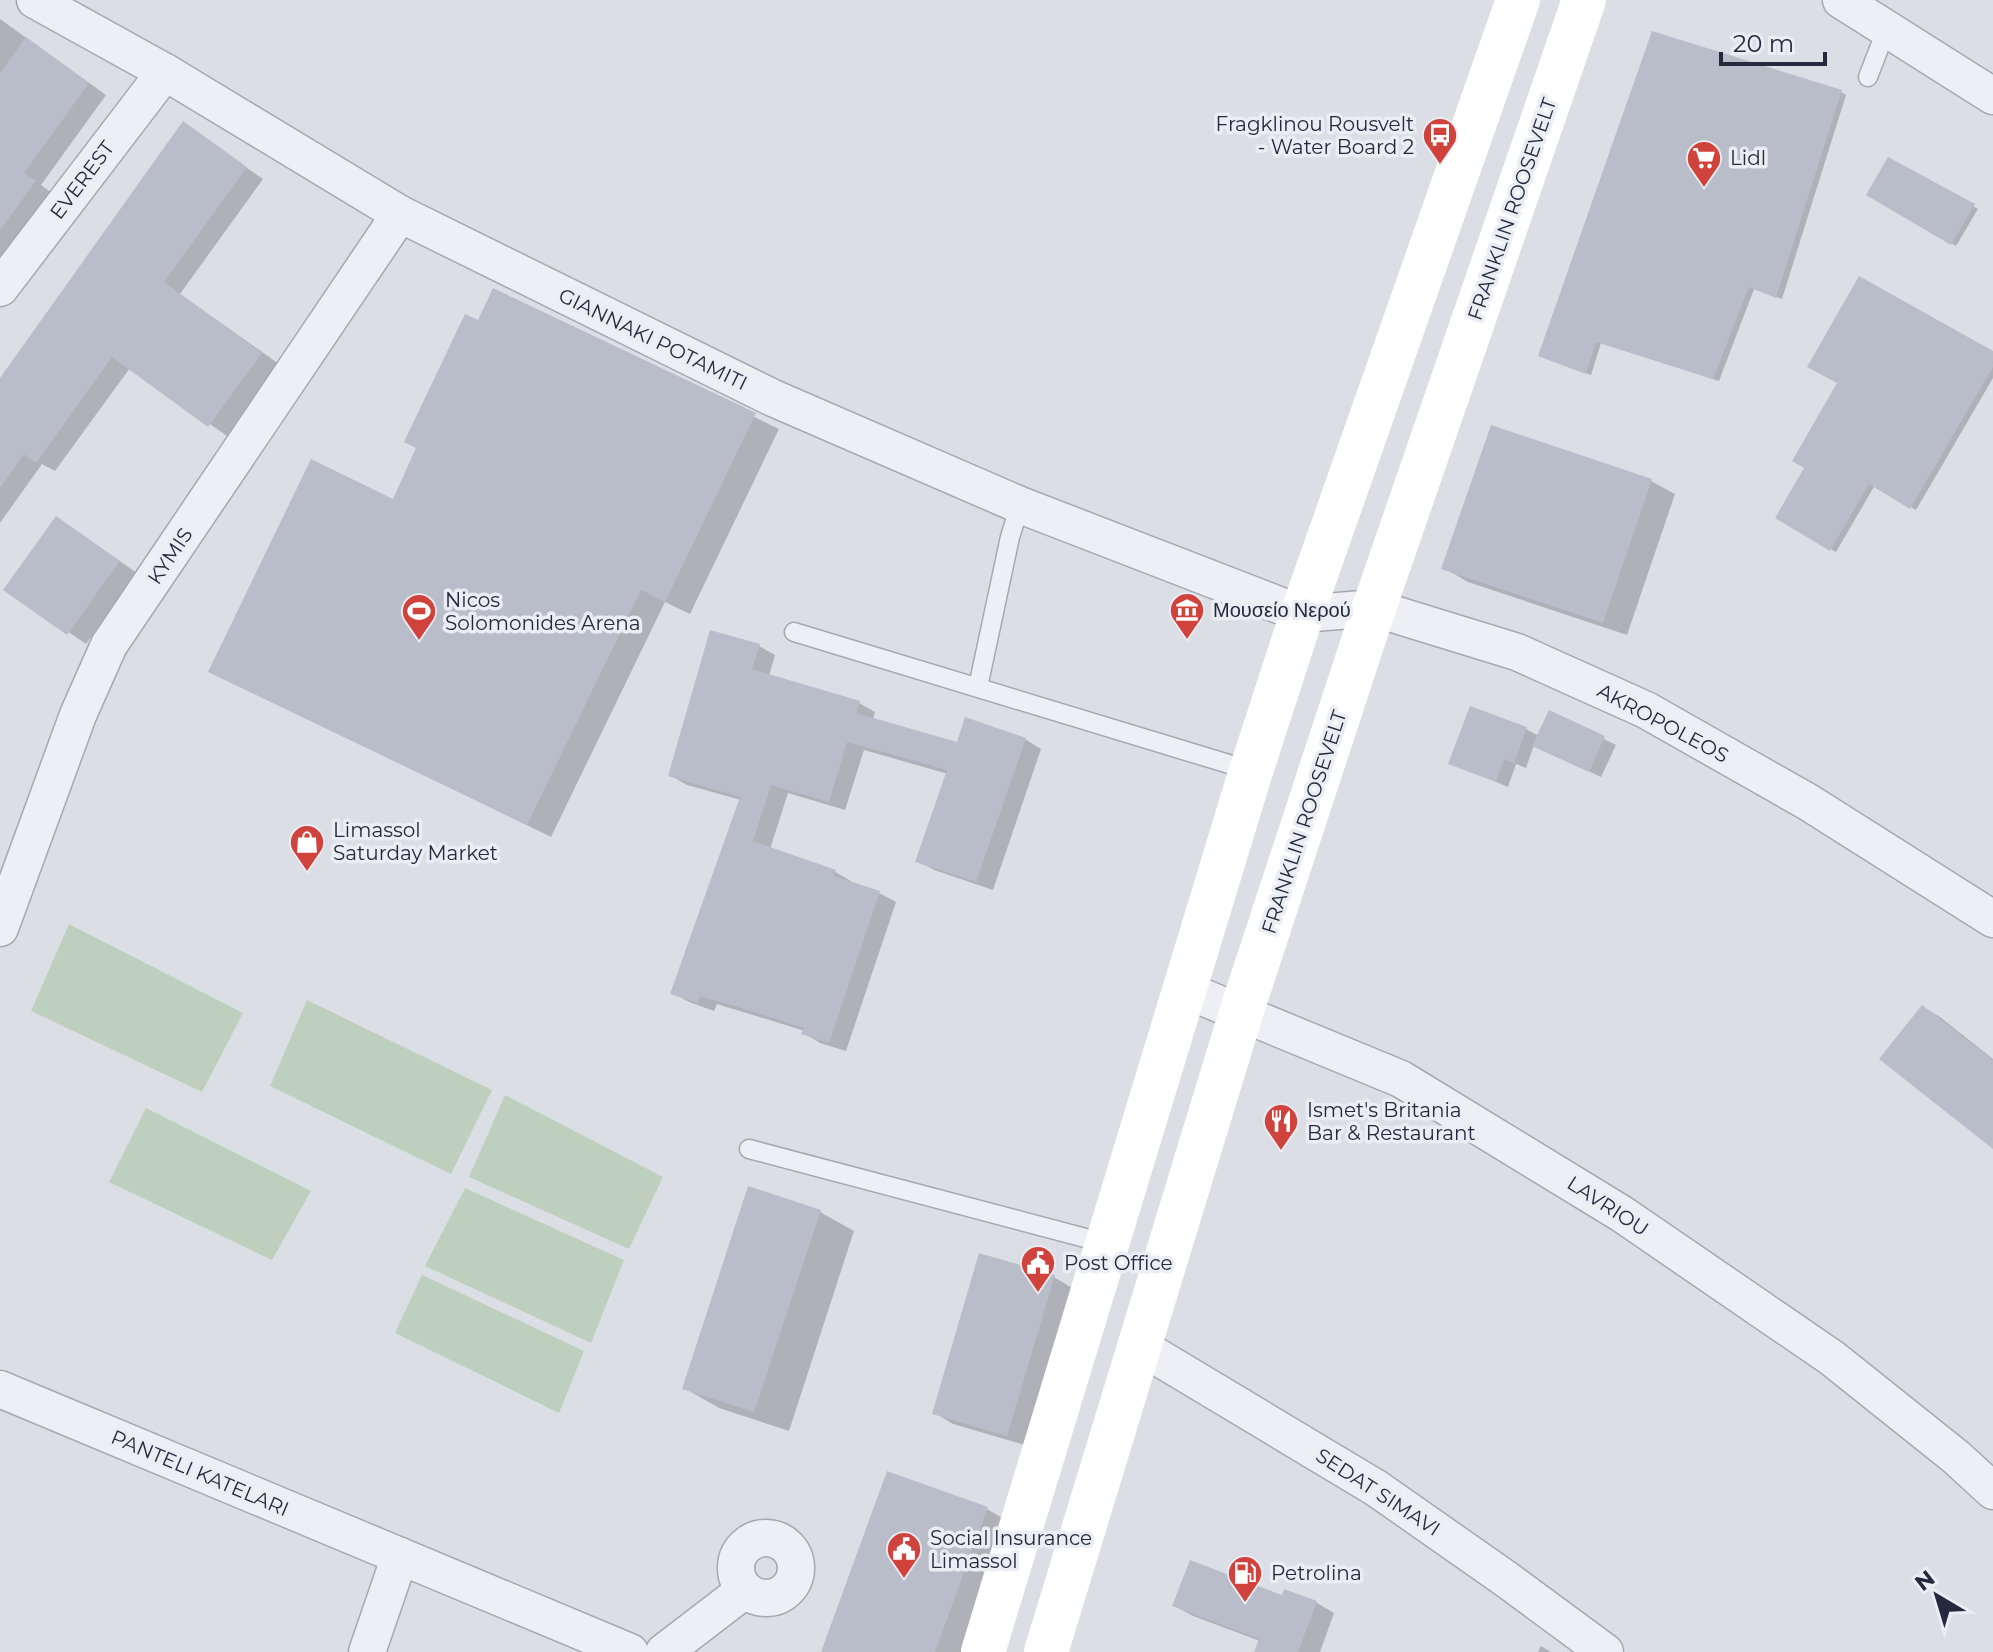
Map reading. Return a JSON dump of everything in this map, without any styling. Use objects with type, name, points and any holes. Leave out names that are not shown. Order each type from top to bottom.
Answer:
[{"type":"main road","points":[[983,1652],[1250,774],[1302,614],[1518,0]]},
{"type":"main road","name":"FRANKLIN ROOSEVELT","points":[[1046,1652],[1241,1013],[1374,608],[1584,0]]},
{"type":"street","name":"GIANNAKI POTAMITI","points":[[35,0],[165,72],[400,214],[773,398],[1020,505],[1302,614]]},
{"type":"street","points":[[1841,0],[1993,96]]},
{"type":"street","name":"EVEREST","points":[[0,288],[165,72]]},
{"type":"street","name":"KYMIS","points":[[0,928],[78,715],[109,645],[400,214]]},
{"type":"street","name":"AKROPOLEOS","points":[[1302,614],[1374,608],[1517,652],[1646,710],[1808,802],[1993,919]]},
{"type":"street","name":"LAVRIOU","points":[[1183,989],[1401,1079],[1622,1214],[1832,1358],[1956,1457],[1993,1491]]},
{"type":"street","name":"SEDAT SIMAVI","points":[[1141,1347],[1376,1488],[1605,1652]]},
{"type":"street","name":"PANTELI KATELARI","points":[[0,1389],[630,1652]]},
{"type":"street","points":[[367,1652],[400,1556]]},
{"type":"street","points":[[664,1652],[745,1590]]},
{"type":"lane","points":[[1868,77],[1887,28]]},
{"type":"lane","points":[[978,687],[1010,537],[1020,505]]},
{"type":"lane","points":[[794,632],[1229,764],[1250,774]]},
{"type":"lane","points":[[749,1149],[1108,1244]]},
{"type":"green space","points":[[69,924],[243,1013],[202,1092],[31,1011]]},
{"type":"green space","points":[[307,1000],[492,1090],[451,1174],[270,1086]]},
{"type":"green space","points":[[505,1095],[663,1177],[629,1249],[469,1177]]},
{"type":"green space","points":[[146,1108],[311,1191],[272,1260],[109,1182]]},
{"type":"green space","points":[[465,1188],[624,1260],[591,1343],[425,1266]]},
{"type":"green space","points":[[422,1275],[584,1351],[559,1413],[395,1333]]},
{"type":"building","name":"Lidl","points":[[1652,31],[1842,90],[1776,298],[1749,287],[1713,379],[1596,342],[1586,374],[1538,356]]},
{"type":"building","points":[[26,37],[89,83],[24,173],[36,181],[0,230],[0,73]]},
{"type":"building","points":[[183,121],[247,167],[164,282],[262,353],[208,427],[112,357],[36,463],[24,454],[0,488],[0,378]]},
{"type":"building","points":[[1888,157],[1975,204],[1951,245],[1866,195]]},
{"type":"building","points":[[1859,276],[1993,351],[1993,367],[1910,509],[1869,484],[1830,551],[1775,518],[1804,468],[1792,461],[1837,383],[1807,367]]},
{"type":"building","points":[[493,288],[756,413],[665,602],[641,590],[527,825],[208,672],[311,459],[393,499],[416,448],[404,442],[465,314],[478,320]]},
{"type":"building","points":[[1491,425],[1652,479],[1603,623],[1441,569]]},
{"type":"building","points":[[56,516],[120,561],[67,635],[3,590]]},
{"type":"building","points":[[710,630],[760,644],[752,669],[860,701],[856,713],[957,742],[965,717],[1026,738],[976,882],[915,862],[947,770],[847,742],[829,802],[771,785],[753,841],[836,870],[834,876],[880,891],[829,1043],[801,1034],[804,1028],[751,1011],[700,996],[698,1003],[670,994],[740,797],[668,776]]},
{"type":"building","points":[[1470,706],[1527,727],[1514,763],[1504,759],[1496,782],[1448,764]]},
{"type":"building","points":[[1549,710],[1605,736],[1589,772],[1532,746]]},
{"type":"building","points":[[1922,1005],[1993,1060],[1993,1149],[1879,1059]]},
{"type":"building","points":[[748,1186],[821,1210],[754,1412],[682,1389]]},
{"type":"building","points":[[979,1253],[1055,1275],[1007,1436],[932,1414]]},
{"type":"building","name":"Social Insurance Limassol","points":[[887,1471],[988,1507],[935,1652],[821,1652]]},
{"type":"building","name":"Petrolina","points":[[1190,1560],[1282,1595],[1284,1589],[1317,1601],[1298,1652],[1254,1652],[1259,1639],[1172,1606]]},
{"type":"place","name":"Fragklinou Rousvelt - Water Board 2","points":[[1440,166]]},
{"type":"place","name":"Lidl","points":[[1704,189]]},
{"type":"place","name":"Μουσείο Νερού","points":[[1187,641]]},
{"type":"place","name":"Nicos Solomonides Arena","points":[[419,642]]},
{"type":"place","name":"Limassol Saturday Market","points":[[307,873]]},
{"type":"place","name":"Ismet's Britania Bar & Restaurant","points":[[1281,1152]]},
{"type":"place","name":"Post Office","points":[[1038,1294]]},
{"type":"place","name":"Social Insurance Limassol","points":[[904,1580]]},
{"type":"place","name":"Petrolina","points":[[1245,1604]]}]
